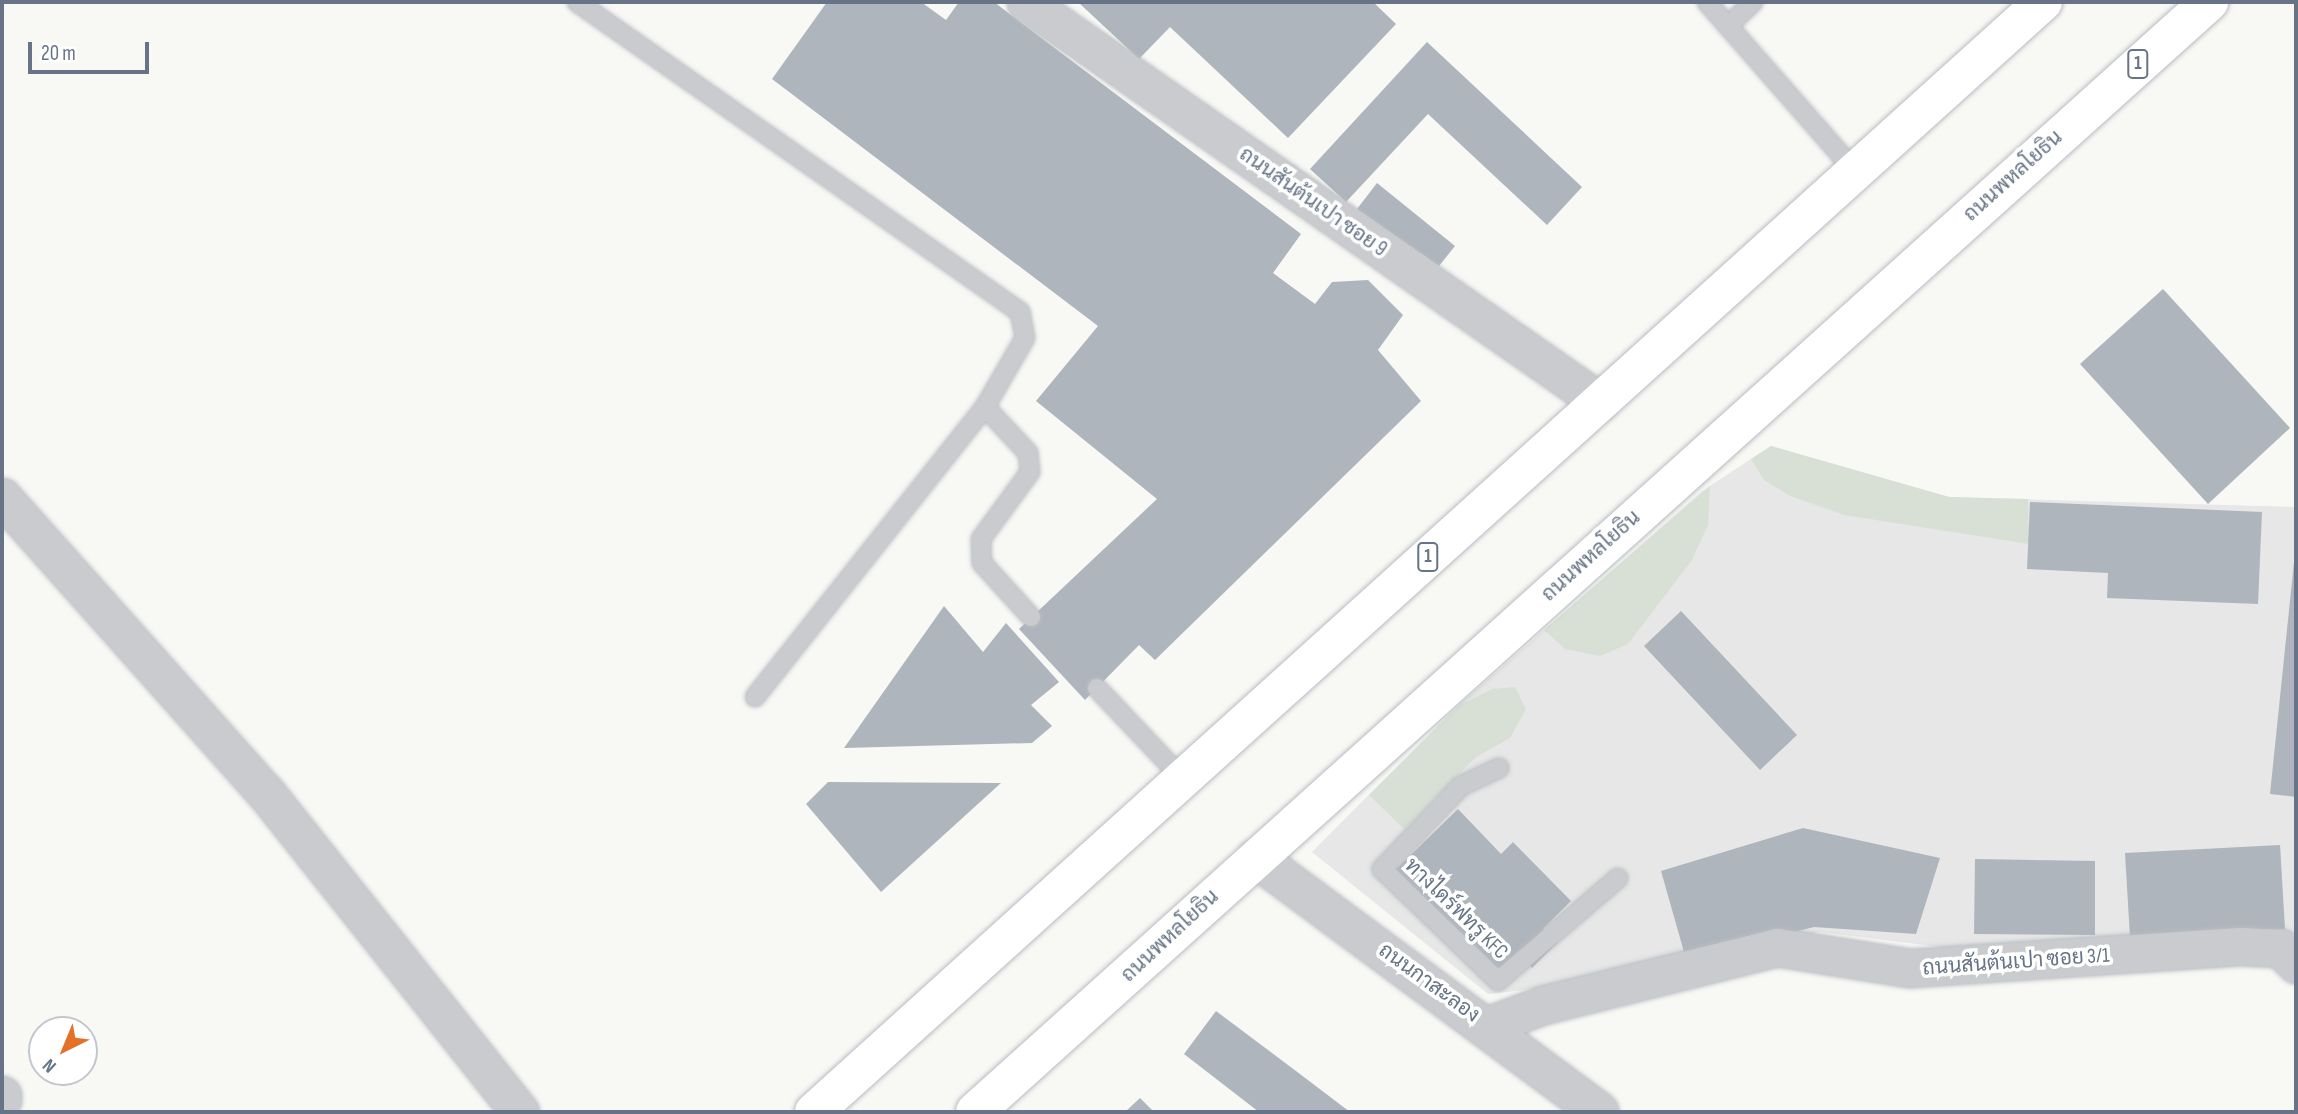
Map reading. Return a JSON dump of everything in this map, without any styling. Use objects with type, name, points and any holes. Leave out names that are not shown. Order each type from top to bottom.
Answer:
[{"type":"main road","name":"1","points":[[814,1112],[2043,2]]},
{"type":"main road","name":"ถนนพหลโยธิน","points":[[975,1112],[2209,2]]},
{"type":"street","name":"ถนนสันต้นเปา ซอย 9","points":[[1026,2],[1600,402]]},
{"type":"street","points":[[2,497],[265,793],[520,1112]]},
{"type":"street","name":"ถนนกาสะลอง","points":[[1256,858],[1487,1026],[1599,1112]]},
{"type":"street","name":"ถนนสันต้นเปา ซอย 3/1","points":[[1487,1026],[1543,1005],[1777,947],[1910,968],[2240,946],[2280,948],[2296,964]]},
{"type":"lane","points":[[577,2],[1020,312],[1025,338],[985,407],[755,697]]},
{"type":"lane","points":[[1707,2],[1855,171]]},
{"type":"lane","points":[[1728,26],[1753,2]]},
{"type":"lane","points":[[985,407],[1028,453],[1030,472],[981,539],[982,563],[1031,617]]},
{"type":"lane","points":[[1097,688],[1183,779]]},
{"type":"lane","name":"ทางไดร์ฟทรู KFC","points":[[1499,768],[1461,786],[1382,869],[1498,981],[1618,878]]},
{"type":"shaded area","points":[[1771,446],[1949,497],[2296,507],[2296,934],[1965,950],[1820,932],[1610,980],[1488,994],[1312,852],[1452,711],[1702,491]]},
{"type":"shaded area","points":[[1771,446],[1949,497],[2028,499],[2029,544],[1844,515],[1790,496],[1764,480],[1751,459]]},
{"type":"shaded area","points":[[1710,486],[1708,525],[1692,560],[1628,644],[1600,656],[1565,649],[1544,630]]},
{"type":"shaded area","points":[[1515,687],[1526,709],[1510,738],[1476,757],[1404,829],[1369,795],[1460,705],[1492,689]]},
{"type":"building","points":[[827,2],[921,2],[946,20],[959,2],[994,2],[1301,234],[1273,273],[1315,304],[1332,282],[1368,280],[1403,315],[1378,350],[1421,401],[1155,660],[1139,645],[1085,700],[1019,629],[1157,499],[1036,401],[1098,326],[772,79]]},
{"type":"building","points":[[1078,2],[1373,2],[1396,24],[1288,138],[1170,27],[1139,59]]},
{"type":"building","points":[[1427,42],[1582,187],[1547,225],[1428,114],[1346,202],[1310,169]]},
{"type":"building","points":[[1377,183],[1455,246],[1439,266],[1357,209]]},
{"type":"building","points":[[2163,289],[2290,428],[2208,504],[2080,364]]},
{"type":"building","points":[[2030,502],[2262,512],[2258,604],[2107,598],[2108,573],[2027,569]]},
{"type":"building","points":[[2296,562],[2296,797],[2270,794]]},
{"type":"building","points":[[944,606],[983,652],[1006,623],[1059,682],[1031,705],[1052,726],[1032,743],[844,748]]},
{"type":"building","points":[[1681,611],[1797,735],[1760,770],[1644,646]]},
{"type":"building","points":[[828,782],[1001,783],[881,892],[806,804]]},
{"type":"building","points":[[1458,809],[1501,854],[1513,842],[1571,901],[1543,929],[1557,943],[1532,968],[1517,953],[1497,972],[1396,869]]},
{"type":"building","points":[[1803,828],[1940,858],[1916,934],[1814,927],[1686,959],[1661,871]]},
{"type":"building","points":[[2280,845],[2285,929],[2130,937],[2125,853]]},
{"type":"building","points":[[1975,859],[2095,861],[2095,935],[1974,934]]},
{"type":"building","points":[[1216,1011],[1350,1112],[1259,1112],[1184,1054]]},
{"type":"building","points":[[1140,1098],[1154,1112],[1125,1112]]}]
